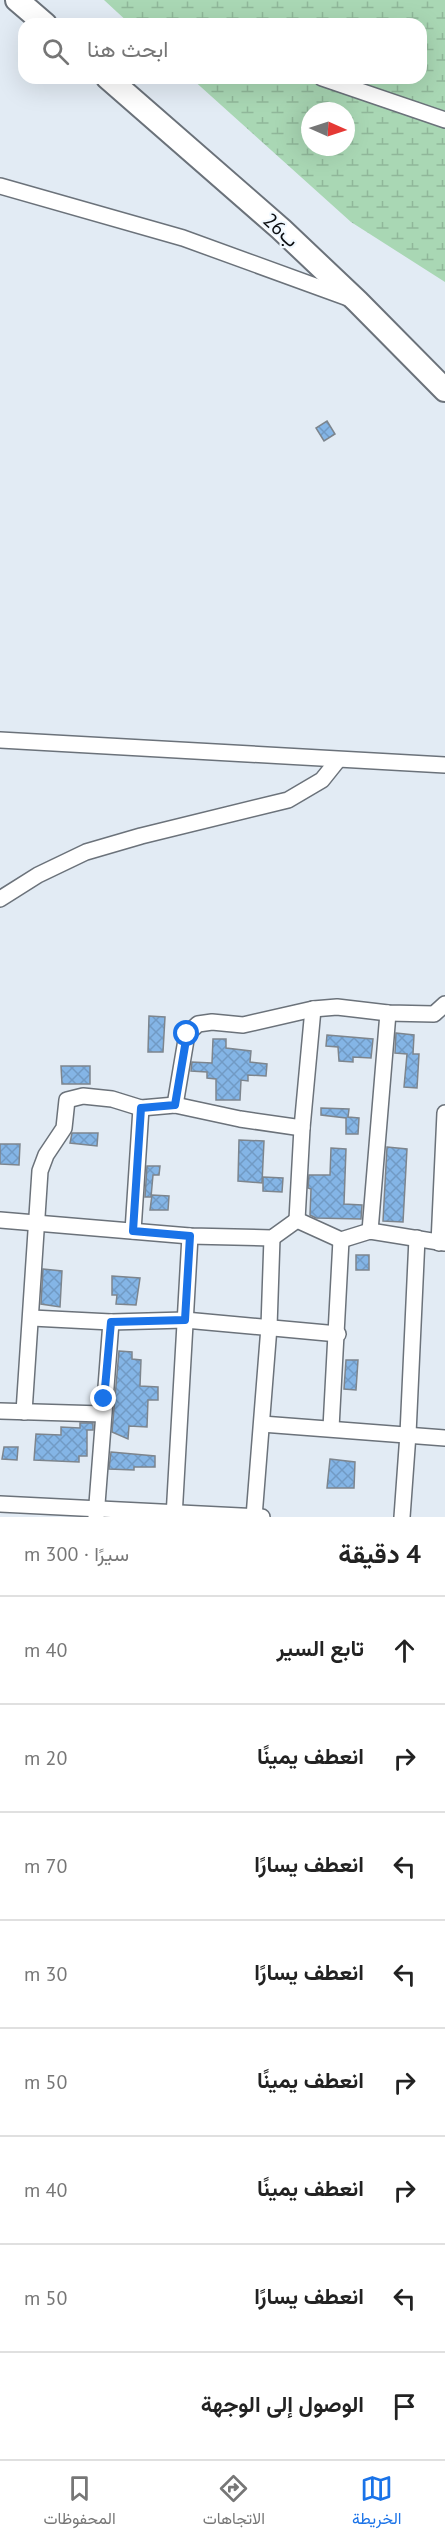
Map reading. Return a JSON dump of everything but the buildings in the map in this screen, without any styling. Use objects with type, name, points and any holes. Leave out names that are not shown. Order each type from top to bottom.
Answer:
[{"type":"highway","points":[[16,0],[38,18]]},
{"type":"highway","name":"26ب","points":[[115,84],[280,229],[357,301],[445,390]]},
{"type":"street","points":[[340,84],[445,120]]},
{"type":"street","points":[[0,186],[183,238],[357,301]]},
{"type":"street","points":[[0,741],[445,765]]},
{"type":"street","points":[[0,899],[39,875],[86,852],[288,800],[322,780],[338,760]]},
{"type":"street","points":[[175,1105],[187,1034],[198,1024],[212,1022],[243,1025],[313,1009],[338,1007],[388,1013],[434,1014],[445,1004]]},
{"type":"street","points":[[297,1220],[302,1128],[313,1009]]},
{"type":"street","points":[[370,1231],[388,1013]]},
{"type":"street","points":[[24,1412],[40,1171],[46,1155],[57,1142],[64,1128],[67,1100],[83,1096],[102,1098],[141,1108],[175,1105],[240,1119],[302,1128]]},
{"type":"street","points":[[133,1231],[141,1108]]},
{"type":"street","points":[[297,1220],[341,1240],[370,1231],[442,1243],[445,1113]]},
{"type":"street","points":[[2,1218],[190,1236],[272,1238],[297,1220]]},
{"type":"street","points":[[174,1515],[190,1236]]},
{"type":"street","points":[[0,1504],[96,1513],[257,1517],[272,1238]]},
{"type":"street","points":[[402,1517],[417,1238]]},
{"type":"street","points":[[331,1428],[338,1334],[341,1240]]},
{"type":"street","points":[[32,1318],[111,1322],[185,1320],[338,1334]]},
{"type":"street","points":[[96,1513],[111,1322]]},
{"type":"street","points":[[0,1411],[103,1414]]},
{"type":"street","points":[[262,1424],[445,1438]]},
{"type":"green space","points":[[104,0],[445,0],[445,282],[351,222],[198,84],[427,84],[427,18],[124,18]]},
{"type":"route","points":[[104,1399],[111,1322],[185,1320],[190,1236],[133,1231],[141,1108],[175,1105],[187,1034]]}]
